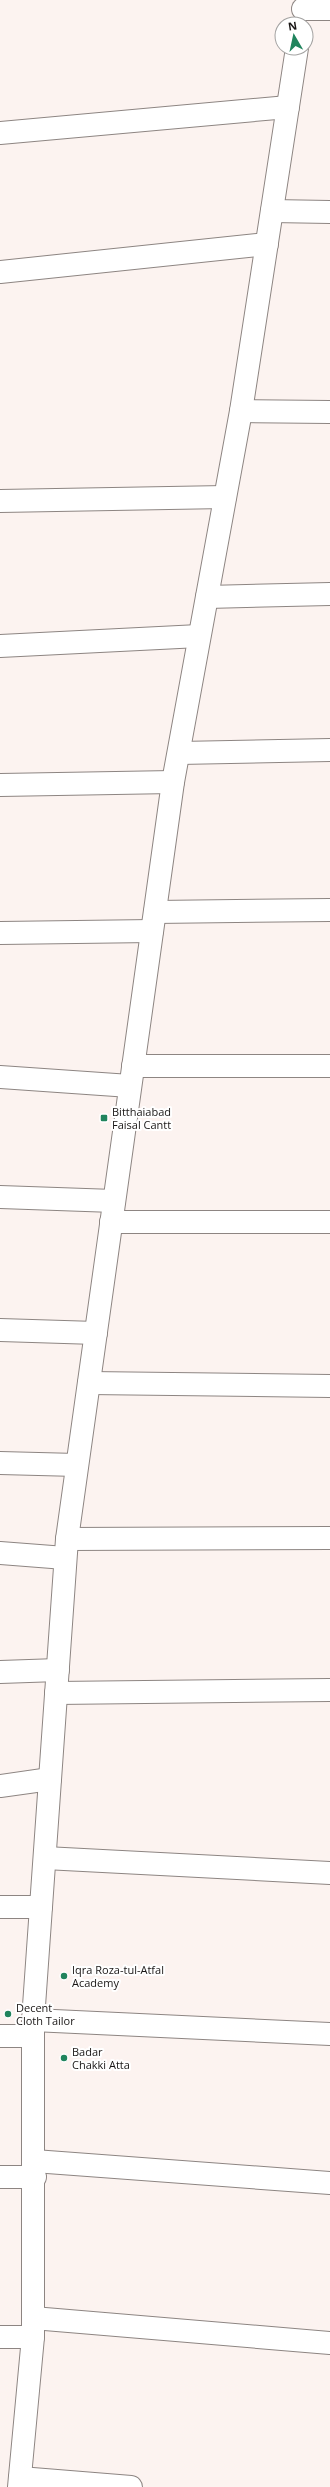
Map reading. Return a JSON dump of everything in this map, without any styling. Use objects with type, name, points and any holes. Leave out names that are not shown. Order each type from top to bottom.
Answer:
[{"type":"street","points":[[303,11],[330,9]]},
{"type":"street","points":[[131,2487],[19,2483],[33,2328],[33,2028],[41,1907],[66,1548],[88,1383],[173,782],[241,411],[296,56]]},
{"type":"street","points":[[0,133],[288,107]]},
{"type":"street","points":[[272,211],[330,212]]},
{"type":"street","points":[[0,272],[267,244]]},
{"type":"street","points":[[241,411],[330,412]]},
{"type":"street","points":[[0,501],[225,497]]},
{"type":"street","points":[[207,597],[330,594]]},
{"type":"street","points":[[0,646],[199,636]]},
{"type":"street","points":[[179,753],[330,750]]},
{"type":"street","points":[[0,785],[173,782]]},
{"type":"street","points":[[0,933],[330,910]]},
{"type":"street","points":[[0,1077],[132,1076],[330,1066]]},
{"type":"street","points":[[0,1197],[114,1201]]},
{"type":"street","points":[[111,1222],[330,1222]]},
{"type":"street","points":[[0,1330],[96,1332]]},
{"type":"street","points":[[88,1383],[330,1386]]},
{"type":"street","points":[[0,1463],[77,1465]]},
{"type":"street","points":[[0,1553],[66,1548],[330,1538]]},
{"type":"street","points":[[0,1672],[58,1670]]},
{"type":"street","points":[[56,1693],[330,1690]]},
{"type":"street","points":[[0,1786],[50,1779]]},
{"type":"street","points":[[45,1858],[330,1873]]},
{"type":"street","points":[[0,1907],[41,1907]]},
{"type":"street","points":[[0,2036],[33,2028],[330,2034]]},
{"type":"street","points":[[0,2177],[34,2169],[330,2183]]},
{"type":"street","points":[[0,2337],[33,2328],[330,2343]]},
{"type":"place","name":"Bitthaiabad Faisal Cantt","points":[[104,1118]]},
{"type":"place","name":"Iqra Roza-tul-Atfal Academy","points":[[64,1976]]},
{"type":"place","name":"Decent Cloth Tailor","points":[[8,2014]]},
{"type":"place","name":"Badar Chakki Atta","points":[[64,2058]]}]
